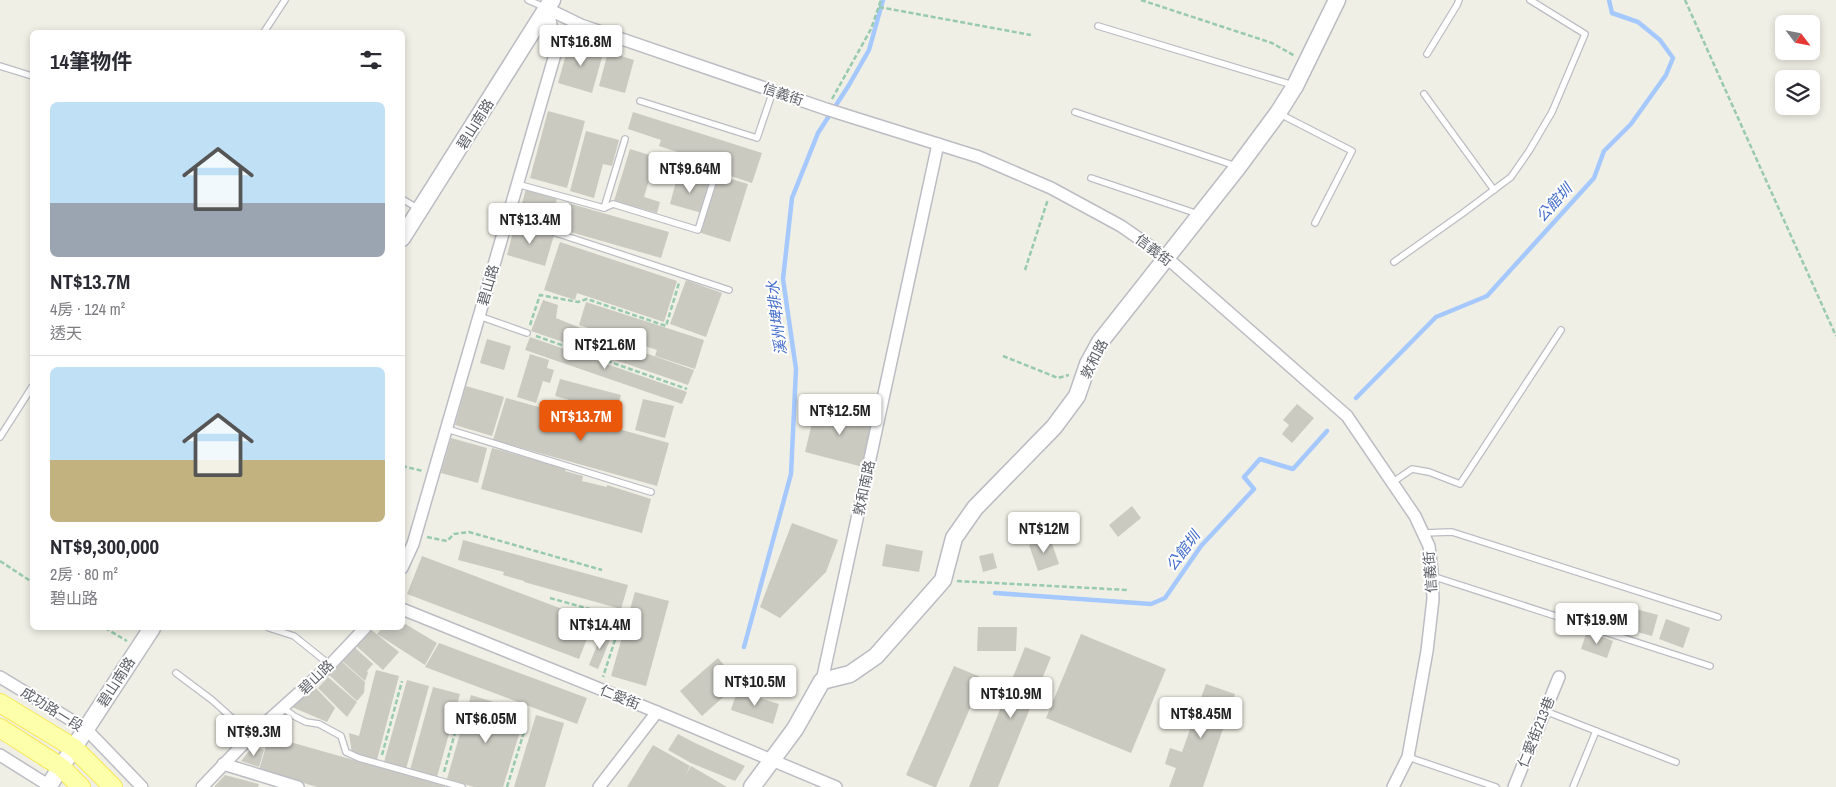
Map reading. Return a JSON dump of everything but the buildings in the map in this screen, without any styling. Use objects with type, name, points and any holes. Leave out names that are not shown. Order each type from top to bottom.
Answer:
[{"type":"main road","name":"成功路一段","points":[[0,703],[74,748],[112,787]]},
{"type":"main road","points":[[0,728],[61,767],[81,787]]},
{"type":"street","name":"敦和路","points":[[822,681],[850,674],[876,656],[943,580],[954,538],[975,508],[1054,427],[1077,396],[1088,364],[1100,342],[1201,215],[1278,113],[1295,86],[1335,1]]},
{"type":"street","name":"信義街","points":[[550,4],[580,25],[826,109],[979,157],[1051,188],[1121,226],[1167,258],[1347,416],[1415,516],[1429,546],[1433,599],[1427,651],[1408,757],[1393,787]]},
{"type":"street","name":"碧山路","points":[[405,561],[416,534],[556,51],[550,4]]},
{"type":"street","name":"碧山南路","points":[[405,234],[550,4]]},
{"type":"street","name":"敦和南路","points":[[772,761],[795,729],[822,681],[938,144]]},
{"type":"street","name":"仁愛街","points":[[405,610],[599,688],[836,787]]},
{"type":"street","name":"碧山南路","points":[[49,786],[151,630]]},
{"type":"street","name":"碧山路","points":[[202,787],[252,735],[330,665],[363,630]]},
{"type":"street","name":"成功路一段","points":[[0,677],[86,729],[142,787]]},
{"type":"street","name":"仁愛街213巷","points":[[1514,787],[1559,677]]},
{"type":"street","points":[[598,787],[657,712]]},
{"type":"street","points":[[0,755],[49,786]]},
{"type":"street","points":[[752,787],[772,761]]},
{"type":"street","points":[[223,764],[298,787]]},
{"type":"lane","points":[[265,30],[285,0]]},
{"type":"lane","points":[[528,0],[550,4]]},
{"type":"lane","points":[[1427,54],[1458,5],[1459,0]]},
{"type":"lane","points":[[1394,262],[1511,176],[1552,112],[1585,34],[1530,0]]},
{"type":"lane","points":[[1098,26],[1295,86]]},
{"type":"lane","points":[[0,66],[30,75]]},
{"type":"lane","points":[[640,101],[757,138],[772,91]]},
{"type":"lane","points":[[1424,94],[1494,190]]},
{"type":"lane","points":[[1075,112],[1238,167]]},
{"type":"lane","points":[[1278,113],[1352,152],[1315,223]]},
{"type":"lane","points":[[604,208],[625,140]]},
{"type":"lane","points":[[1091,178],[1201,215]]},
{"type":"lane","points":[[517,184],[604,208],[613,204],[698,230],[714,179]]},
{"type":"lane","points":[[405,201],[421,210]]},
{"type":"lane","points":[[508,217],[729,290]]},
{"type":"lane","points":[[479,316],[527,332]]},
{"type":"lane","points":[[1393,482],[1412,469],[1428,472],[1460,484],[1561,330]]},
{"type":"lane","points":[[0,437],[30,390]]},
{"type":"lane","points":[[447,429],[651,492]]},
{"type":"lane","points":[[1423,533],[1452,532],[1718,617]]},
{"type":"lane","points":[[1432,576],[1710,666]]},
{"type":"lane","points":[[276,630],[294,636],[330,665]]},
{"type":"lane","points":[[176,674],[212,700],[252,735]]},
{"type":"lane","points":[[283,708],[306,722],[319,724],[341,736],[346,752],[359,758],[462,787]]},
{"type":"lane","points":[[1545,711],[1676,762]]},
{"type":"lane","points":[[1573,787],[1596,731]]},
{"type":"lane","points":[[1408,757],[1496,787]]},
{"type":"path","points":[[826,109],[871,29],[881,0]]},
{"type":"path","points":[[1142,0],[1272,43],[1306,62]]},
{"type":"path","points":[[1685,0],[1836,336]]},
{"type":"path","points":[[879,7],[1032,35]]},
{"type":"path","points":[[1024,270],[1051,188]]},
{"type":"path","points":[[682,274],[666,326],[587,299],[578,302],[540,295],[527,332],[687,389]]},
{"type":"path","points":[[1003,356],[1058,378],[1068,376],[1088,364]]},
{"type":"path","points":[[405,467],[433,473]]},
{"type":"path","points":[[416,534],[447,541],[454,534],[469,532],[602,570]]},
{"type":"path","points":[[0,561],[30,581]]},
{"type":"path","points":[[943,580],[1128,590]]},
{"type":"path","points":[[550,598],[622,618],[599,688]]},
{"type":"path","points":[[108,630],[138,649]]},
{"type":"path","points":[[380,764],[402,681]]},
{"type":"path","points":[[441,781],[464,701]]},
{"type":"path","points":[[507,787],[524,732]]},
{"type":"waterway","name":"溪州埤排水","points":[[744,647],[791,474],[796,369],[783,279],[792,198],[818,133],[869,50],[883,0]]},
{"type":"waterway","name":"公館圳","points":[[1356,398],[1436,317],[1487,296],[1594,178],[1604,151],[1631,124],[1666,75],[1673,58],[1660,40],[1638,22],[1612,13],[1609,0]]},
{"type":"waterway","name":"公館圳","points":[[995,593],[1151,604],[1165,598],[1201,546],[1254,489],[1244,477],[1260,459],[1293,469],[1327,431]]}]
